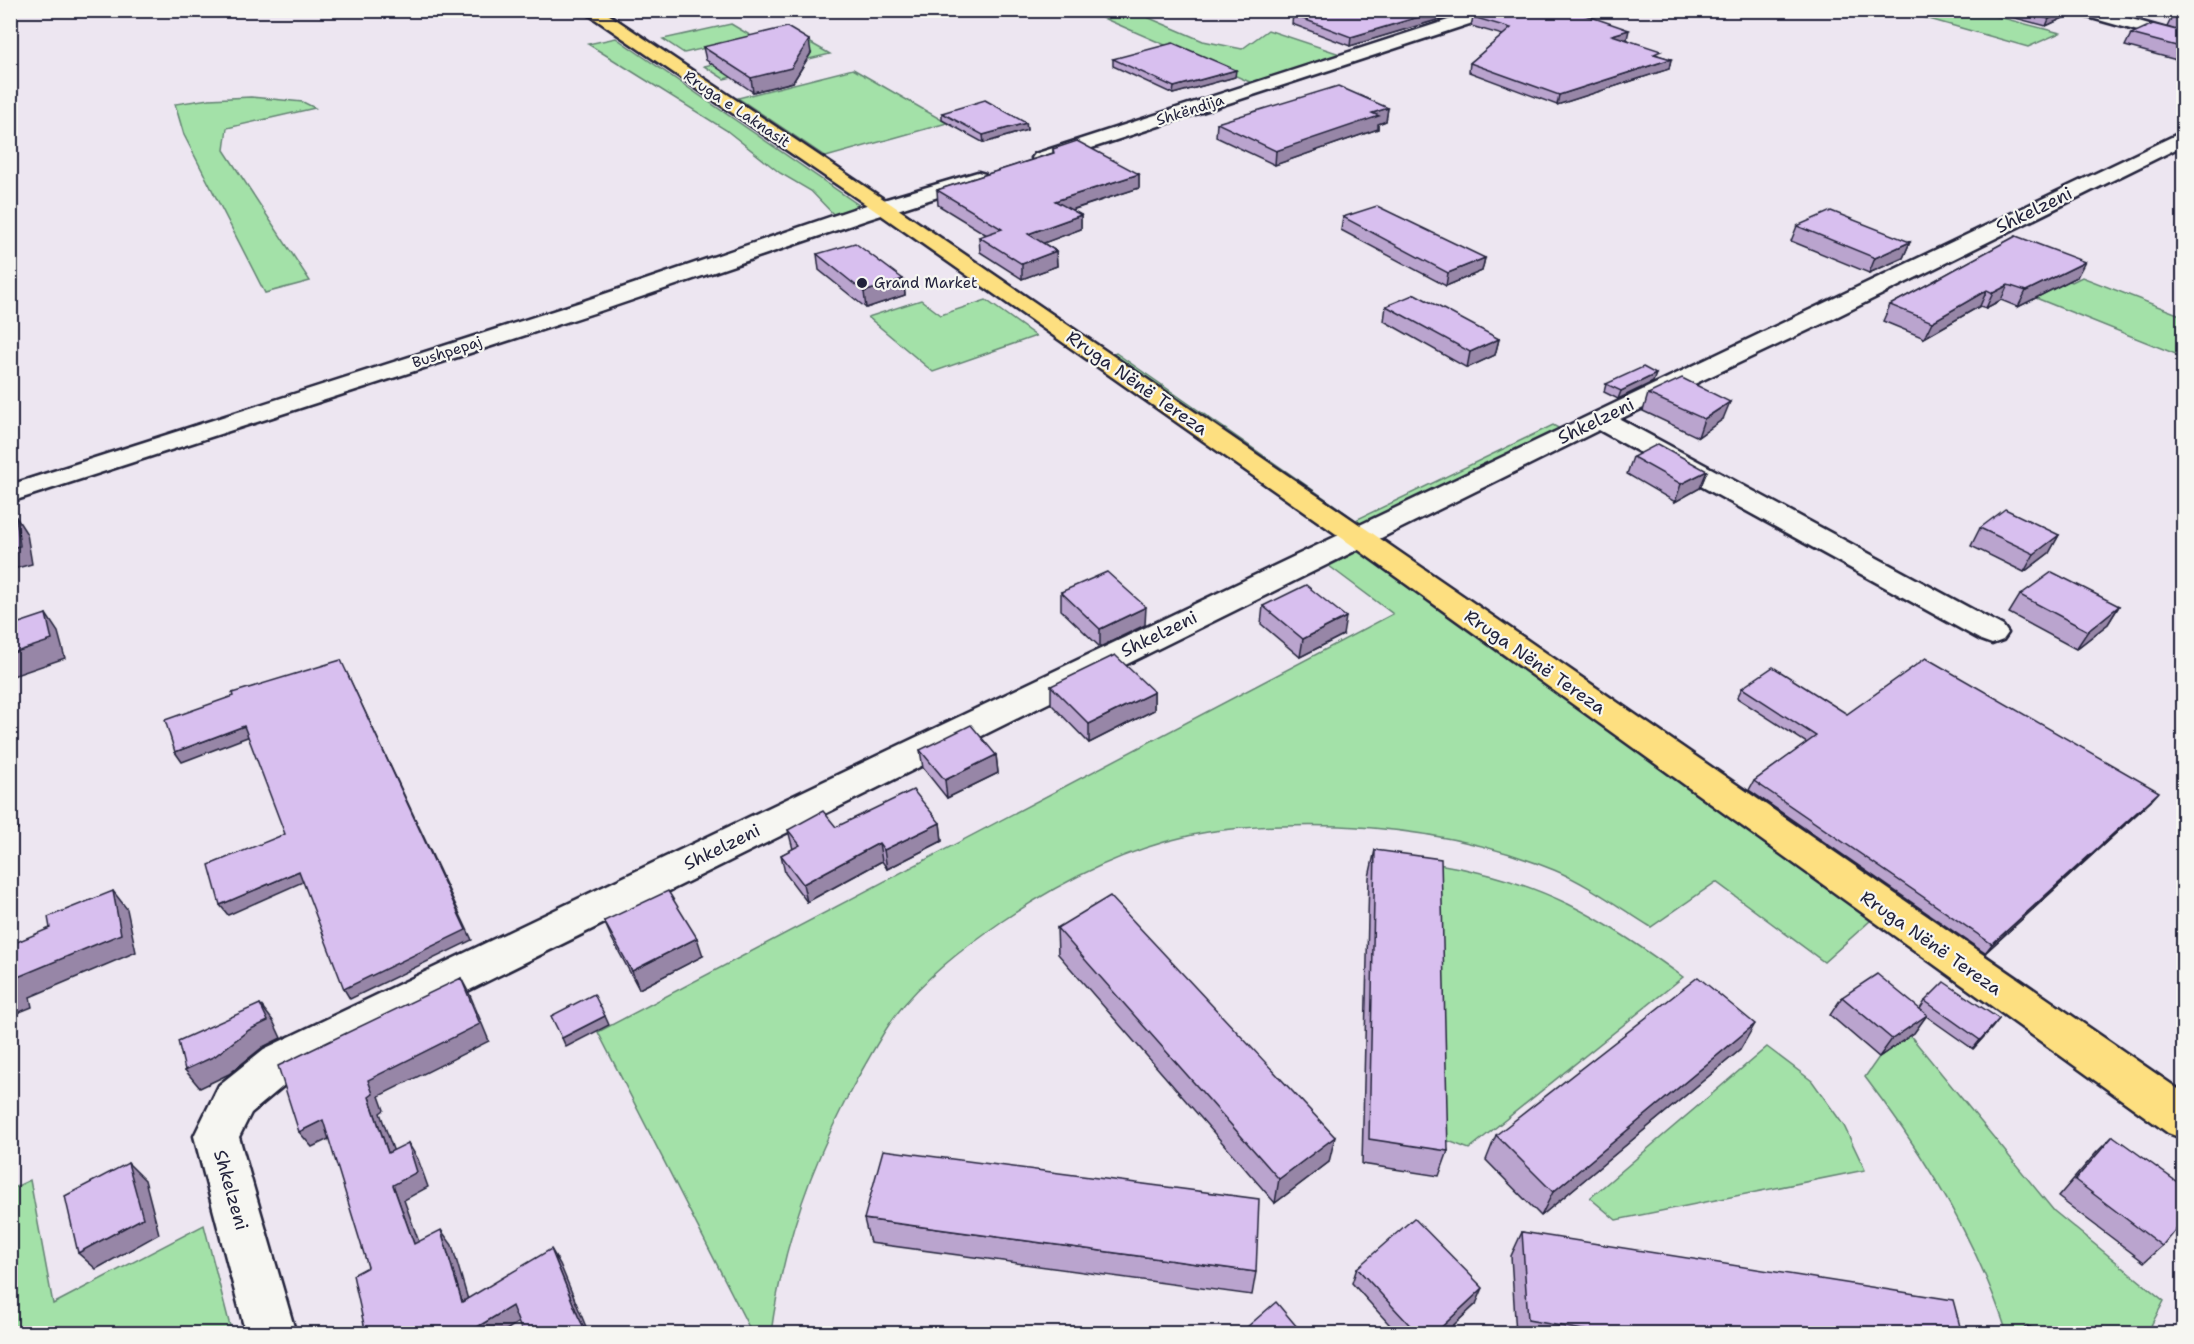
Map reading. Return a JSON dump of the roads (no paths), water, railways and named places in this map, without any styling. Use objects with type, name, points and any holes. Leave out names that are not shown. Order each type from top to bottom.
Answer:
[{"type":"main road","name":"Rruga e Laknasit","points":[[590,10],[884,208]]},
{"type":"main road","name":"Rruga Nënë Tereza","points":[[884,208],[1359,537],[2184,1119]]},
{"type":"street","name":"Shkëndija","points":[[1029,162],[1497,10]]},
{"type":"street","points":[[2080,10],[2184,39]]},
{"type":"street","name":"Shkelzeni","points":[[271,1334],[216,1136],[235,1099],[279,1063],[1599,419],[1822,315],[2184,137]]},
{"type":"street","points":[[884,208],[996,173]]},
{"type":"street","name":"Bushpepaj","points":[[10,494],[592,306],[884,208]]},
{"type":"street","points":[[1599,419],[1992,633]]},
{"type":"place","name":"Grand Market","points":[[862,283]]}]
